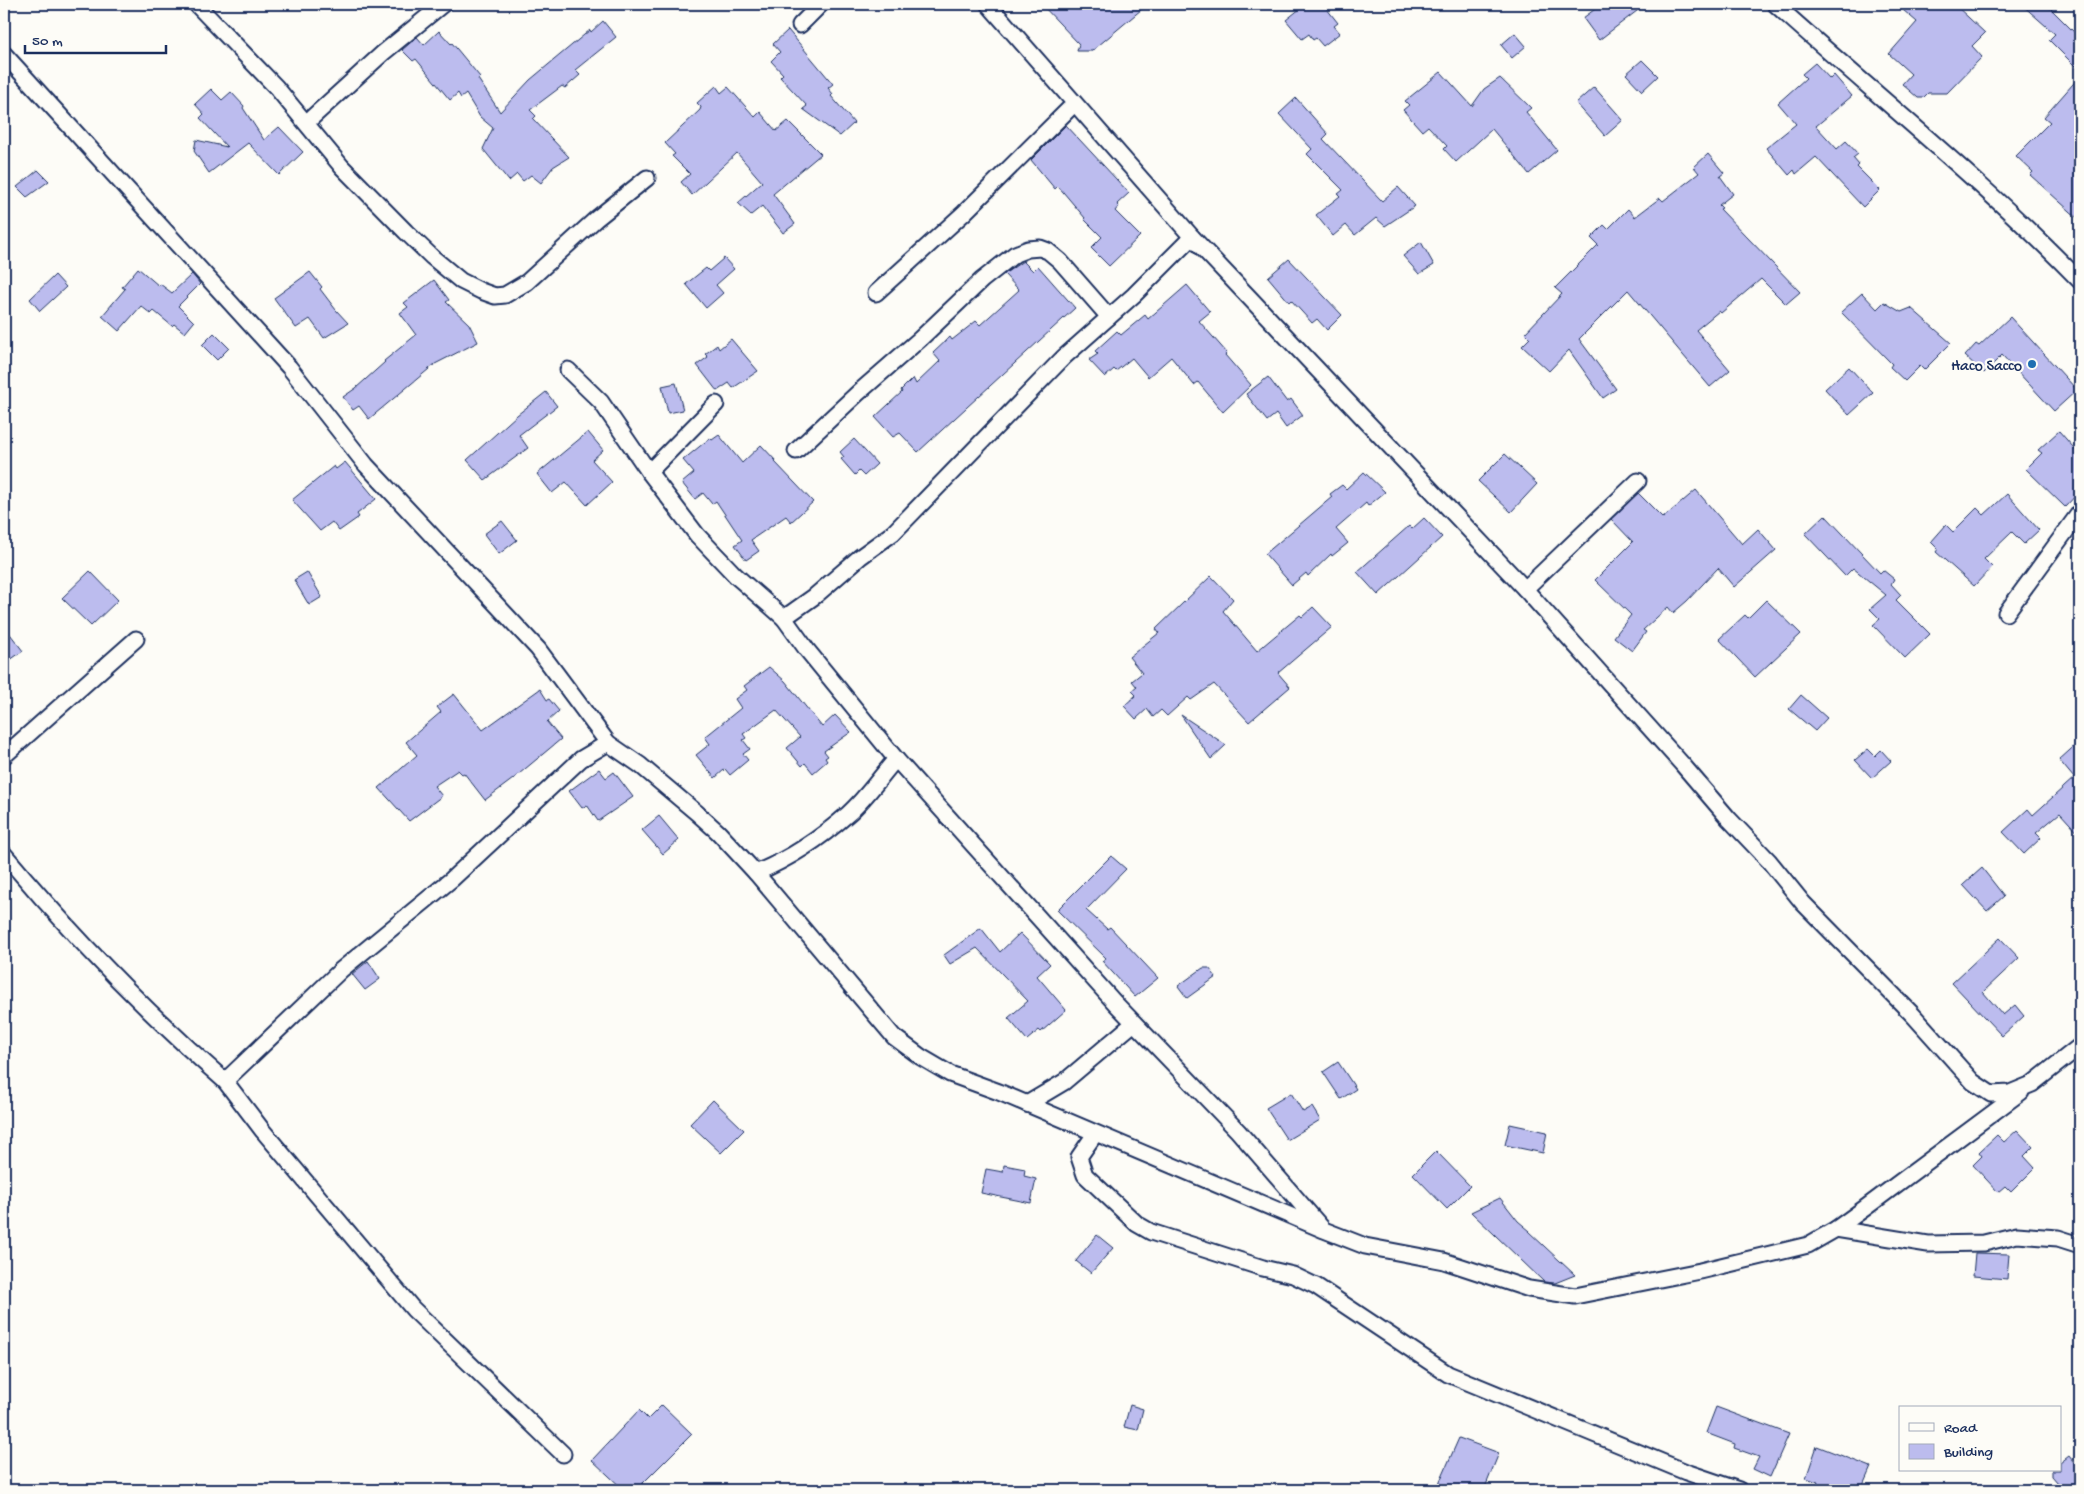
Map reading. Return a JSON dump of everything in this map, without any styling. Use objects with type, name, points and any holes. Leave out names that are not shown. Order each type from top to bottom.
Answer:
[{"type":"street","points":[[196,4],[276,87],[342,167],[432,257],[461,281],[495,296],[504,295],[527,282],[596,219],[646,178]]},
{"type":"street","points":[[306,123],[376,60],[443,4]]},
{"type":"street","points":[[800,25],[821,4]]},
{"type":"street","points":[[1775,4],[1975,181],[2052,251],[2080,281]]},
{"type":"street","points":[[993,5],[1074,104],[1192,236],[1525,588],[1729,819],[1769,861],[1802,903],[1913,1015],[1973,1082],[1991,1094],[2010,1093],[2032,1084]]},
{"type":"street","points":[[4,54],[289,367],[366,465],[538,649],[608,743],[640,765],[718,832],[756,873],[894,1036],[921,1057],[950,1074],[1027,1104],[1365,1246],[1444,1261],[1529,1290],[1575,1296],[1700,1271],[1808,1244],[1836,1229],[2032,1084],[2080,1046]]},
{"type":"street","points":[[876,292],[964,213],[1074,104]]},
{"type":"street","points":[[784,618],[815,596],[860,557],[893,533],[1064,357],[1134,295],[1192,236]]},
{"type":"street","points":[[796,451],[982,280],[1015,254],[1028,249],[1040,248],[1048,251],[1060,261],[1109,317]]},
{"type":"street","points":[[568,370],[601,402],[649,472],[697,535],[736,576],[784,618],[807,650],[896,759],[1134,1023],[1238,1131],[1324,1230]]},
{"type":"street","points":[[649,472],[716,404]]},
{"type":"street","points":[[1525,588],[1638,480]]},
{"type":"street","points":[[2006,613],[2080,512]]},
{"type":"street","points":[[4,756],[136,639]]},
{"type":"street","points":[[225,1081],[340,970],[452,879],[581,759],[608,743]]},
{"type":"street","points":[[756,873],[776,864],[810,843],[847,815],[896,759]]},
{"type":"street","points":[[4,854],[93,956],[177,1039],[225,1081],[263,1131],[413,1309],[562,1454]]},
{"type":"street","points":[[1027,1104],[1064,1082],[1134,1023]]},
{"type":"street","points":[[1095,1134],[1079,1157],[1085,1175],[1138,1224],[1151,1232],[1263,1268],[1293,1275],[1316,1286],[1448,1374],[1677,1468],[1739,1490]]},
{"type":"street","points":[[1836,1229],[1928,1244],[1984,1243],[2017,1235],[2058,1238],[2080,1245]]},
{"type":"building","points":[[1041,4],[1148,4],[1092,51],[1077,51],[1079,44]]},
{"type":"building","points":[[1306,4],[1323,4],[1338,23],[1334,26],[1340,33],[1323,46],[1316,38],[1313,40],[1309,34],[1302,39],[1286,20]]},
{"type":"building","points":[[1602,4],[1646,4],[1599,40],[1583,18]]},
{"type":"building","points":[[1896,4],[1954,4],[1985,33],[1972,46],[1982,57],[1947,93],[1928,93],[1923,98],[1918,98],[1902,84],[1911,74],[1889,54],[1917,22]]},
{"type":"building","points":[[2021,4],[2046,4],[2080,38],[2080,71],[2049,40],[2055,34]]},
{"type":"building","points":[[603,21],[616,37],[575,70],[580,75],[565,88],[562,86],[530,110],[536,116],[533,119],[569,157],[553,167],[541,183],[531,175],[523,181],[517,174],[509,181],[483,149],[493,128],[480,117],[466,94],[461,98],[458,93],[450,100],[416,59],[413,61],[402,50],[417,37],[424,45],[439,31],[452,43],[480,77],[478,79],[500,112],[530,80]]},
{"type":"building","points":[[788,30],[833,84],[828,88],[833,94],[831,96],[854,123],[840,136],[803,109],[807,106],[780,77],[783,74],[771,61],[780,52],[773,44]]},
{"type":"building","points":[[1515,33],[1526,46],[1512,58],[1501,45]]},
{"type":"building","points":[[1642,60],[1658,76],[1642,91],[1626,74]]},
{"type":"building","points":[[1815,63],[1830,79],[1834,75],[1852,96],[1816,126],[1837,149],[1846,141],[1858,154],[1853,158],[1859,165],[1857,167],[1880,190],[1863,207],[1816,157],[1796,174],[1794,170],[1789,175],[1766,148],[1796,124],[1778,103],[1806,78],[1802,74]]},
{"type":"building","points":[[1441,72],[1472,106],[1484,89],[1500,78],[1531,108],[1526,112],[1557,150],[1529,174],[1492,129],[1456,162],[1444,149],[1447,146],[1428,126],[1422,131],[1403,110],[1409,105],[1405,101]]},
{"type":"building","points":[[2080,76],[2080,220],[2030,175],[2033,172],[2016,156],[2050,122],[2044,117]]},
{"type":"building","points":[[716,86],[721,93],[728,87],[755,117],[760,112],[776,131],[788,121],[821,154],[773,194],[795,224],[783,233],[762,206],[751,215],[738,203],[762,182],[737,153],[692,195],[681,182],[690,174],[672,156],[675,154],[665,143],[700,110],[701,107],[697,103]]},
{"type":"building","points":[[1594,87],[1623,120],[1605,136],[1576,103]]},
{"type":"building","points":[[211,89],[222,100],[231,92],[244,106],[243,108],[264,140],[279,127],[303,152],[279,175],[248,143],[209,173],[194,151],[196,140],[227,147],[200,118],[204,114],[195,104]]},
{"type":"building","points":[[1296,98],[1328,134],[1323,139],[1382,201],[1398,187],[1415,206],[1385,226],[1376,218],[1355,235],[1346,225],[1333,236],[1316,215],[1340,196],[1338,194],[1343,190],[1307,154],[1312,149],[1279,114]]},
{"type":"building","points":[[1066,125],[1129,193],[1117,204],[1119,206],[1115,211],[1140,236],[1109,266],[1091,248],[1102,237],[1084,219],[1058,186],[1055,189],[1031,160]]},
{"type":"building","points":[[1708,154],[1724,173],[1720,176],[1733,194],[1719,205],[1722,208],[1720,209],[1800,292],[1786,304],[1761,279],[1721,313],[1719,311],[1696,330],[1730,370],[1710,387],[1628,290],[1579,339],[1616,389],[1603,398],[1569,350],[1549,371],[1522,346],[1530,338],[1525,333],[1562,294],[1555,288],[1598,245],[1591,238],[1604,225],[1608,229],[1628,209],[1635,217],[1660,198],[1663,201],[1699,173],[1694,167]]},
{"type":"building","points":[[38,170],[49,181],[27,197],[17,187]]},
{"type":"building","points":[[1421,242],[1434,265],[1419,274],[1403,256]]},
{"type":"building","points":[[724,258],[734,269],[716,285],[723,293],[706,308],[686,284],[706,268],[709,271]]},
{"type":"building","points":[[1289,259],[1342,315],[1327,330],[1317,319],[1312,323],[1291,300],[1289,302],[1268,277]]},
{"type":"building","points":[[1023,261],[1033,271],[1038,266],[1075,308],[918,452],[900,433],[893,437],[875,417],[902,392],[901,390],[913,378],[916,384],[940,361],[933,353],[950,337],[952,340],[976,321],[980,325],[1019,290],[1004,274]]},
{"type":"building","points":[[138,268],[159,286],[160,284],[172,293],[192,274],[200,284],[178,306],[194,322],[185,333],[174,324],[172,326],[154,311],[151,314],[141,306],[119,331],[102,316],[125,289],[122,287]]},
{"type":"building","points":[[310,272],[322,287],[320,289],[348,323],[324,338],[310,319],[296,328],[274,298]]},
{"type":"building","points":[[55,275],[66,287],[40,311],[30,299]]},
{"type":"building","points":[[434,280],[449,300],[446,302],[469,324],[478,342],[435,364],[369,419],[359,406],[353,410],[343,397],[356,388],[384,361],[416,335],[400,313],[408,307],[404,303]]},
{"type":"building","points":[[1187,285],[1210,312],[1199,321],[1227,353],[1225,355],[1251,385],[1223,412],[1198,382],[1194,385],[1171,357],[1148,377],[1132,358],[1105,377],[1089,360],[1098,354],[1095,351],[1117,331],[1121,335],[1145,315],[1148,319]]},
{"type":"building","points":[[1862,293],[1877,309],[1884,302],[1901,312],[1911,308],[1951,343],[1924,370],[1920,366],[1905,381],[1890,367],[1892,364],[1841,312]]},
{"type":"building","name":"Haco Sacco","points":[[2010,317],[2077,390],[2054,411],[2002,355],[1984,373],[1965,356],[1976,344],[1979,346]]},
{"type":"building","points":[[214,333],[229,348],[217,360],[202,345]]},
{"type":"building","points":[[731,339],[758,371],[733,388],[729,383],[717,391],[697,365],[708,357],[705,354],[717,345],[719,349]]},
{"type":"building","points":[[1849,367],[1873,393],[1849,415],[1825,389]]},
{"type":"building","points":[[1268,377],[1287,402],[1291,399],[1303,415],[1286,428],[1276,414],[1267,421],[1246,394]]},
{"type":"building","points":[[676,383],[683,410],[668,413],[662,386]]},
{"type":"building","points":[[546,392],[557,406],[519,435],[528,448],[485,480],[467,460]]},
{"type":"building","points":[[2059,431],[2080,455],[2080,491],[2065,507],[2026,469],[2042,453],[2038,450]]},
{"type":"building","points":[[588,432],[603,450],[592,460],[612,482],[587,505],[566,482],[552,493],[537,474]]},
{"type":"building","points":[[719,435],[742,463],[761,445],[813,502],[791,522],[786,516],[751,540],[759,551],[746,560],[735,545],[742,540],[716,501],[712,504],[703,493],[695,499],[682,483],[694,473],[683,460],[710,438],[712,440]]},
{"type":"building","points":[[854,439],[877,464],[864,476],[859,471],[855,475],[841,459],[844,457],[840,452]]},
{"type":"building","points":[[1505,454],[1537,484],[1511,512],[1478,481]]},
{"type":"building","points":[[345,462],[376,499],[357,514],[359,517],[339,531],[332,522],[320,531],[292,500],[334,466],[336,469]]},
{"type":"building","points":[[1364,472],[1385,492],[1368,506],[1366,503],[1336,529],[1348,543],[1332,556],[1331,554],[1308,576],[1306,573],[1292,585],[1265,554],[1332,497],[1330,494],[1342,485],[1346,489]]},
{"type":"building","points":[[1696,490],[1742,544],[1758,529],[1776,550],[1734,587],[1718,568],[1673,613],[1668,607],[1643,630],[1646,632],[1632,651],[1614,637],[1631,615],[1595,580],[1633,542],[1611,519],[1638,493],[1663,518]]},
{"type":"building","points":[[2007,494],[2039,530],[2024,544],[2012,532],[1984,559],[1992,567],[1974,586],[1936,552],[1938,549],[1931,542],[1946,525],[1953,532],[1977,508],[1984,515]]},
{"type":"building","points":[[1825,515],[1880,573],[1883,570],[1894,579],[1891,584],[1901,595],[1896,600],[1930,634],[1905,658],[1873,625],[1880,619],[1870,609],[1886,595],[1853,568],[1845,576],[1805,534]]},
{"type":"building","points":[[1424,518],[1442,537],[1378,595],[1357,572],[1409,526],[1412,529]]},
{"type":"building","points":[[502,521],[517,540],[499,554],[484,534]]},
{"type":"building","points":[[90,571],[118,600],[91,626],[62,598]]},
{"type":"building","points":[[307,572],[322,597],[309,605],[294,580]]},
{"type":"building","points":[[1211,576],[1233,599],[1223,611],[1257,651],[1300,615],[1302,617],[1313,607],[1332,627],[1278,673],[1290,687],[1249,722],[1214,684],[1191,700],[1188,697],[1167,716],[1161,710],[1153,717],[1147,709],[1136,719],[1124,706],[1136,695],[1132,691],[1137,687],[1132,681],[1142,673],[1129,657],[1159,633],[1156,629]]},
{"type":"building","points":[[1766,600],[1801,634],[1755,677],[1719,639],[1745,615],[1748,618]]},
{"type":"building","points":[[4,626],[23,651],[10,660],[4,652]]},
{"type":"building","points":[[769,667],[785,681],[822,727],[835,715],[851,732],[824,751],[828,756],[825,758],[827,761],[813,773],[805,763],[802,766],[787,748],[800,737],[776,710],[743,734],[746,738],[743,740],[750,749],[743,754],[748,760],[730,775],[725,769],[715,778],[696,755],[710,744],[705,737],[741,708],[735,699],[747,690],[744,686]]},
{"type":"building","points":[[540,689],[547,700],[549,699],[559,711],[547,722],[561,739],[485,800],[464,773],[462,774],[458,770],[434,786],[442,796],[409,821],[379,788],[417,755],[406,742],[441,712],[437,707],[454,694],[483,730]]},
{"type":"building","points":[[1801,695],[1827,718],[1815,731],[1789,709]]},
{"type":"building","points":[[1181,715],[1226,745],[1211,759]]},
{"type":"building","points":[[2080,741],[2080,835],[2060,813],[2036,833],[2041,838],[2024,854],[2003,832],[2028,809],[2033,815],[2074,778],[2059,760]]},
{"type":"building","points":[[1868,749],[1875,756],[1881,750],[1891,761],[1872,778],[1855,760]]},
{"type":"building","points":[[599,769],[606,778],[614,772],[633,797],[598,821],[587,805],[582,808],[569,791]]},
{"type":"building","points":[[659,816],[679,840],[663,854],[642,830]]},
{"type":"building","points":[[1111,856],[1126,869],[1086,910],[1107,929],[1110,927],[1158,978],[1135,997],[1102,961],[1106,958],[1057,910]]},
{"type":"building","points":[[1982,868],[2004,896],[1987,911],[1963,885]]},
{"type":"building","points":[[981,928],[1000,952],[1020,933],[1050,964],[1037,976],[1066,1010],[1041,1032],[1039,1030],[1027,1040],[1008,1018],[1028,1001],[977,948],[950,964],[944,955]]},
{"type":"building","points":[[2000,938],[2019,958],[1983,992],[2003,1015],[2015,1005],[2024,1016],[2002,1036],[1952,983]]},
{"type":"building","points":[[368,961],[380,979],[365,990],[352,974]]},
{"type":"building","points":[[1203,968],[1209,968],[1216,977],[1187,998],[1178,986]]},
{"type":"building","points":[[1338,1062],[1356,1089],[1341,1099],[1323,1072]]},
{"type":"building","points":[[1291,1093],[1303,1112],[1312,1107],[1320,1120],[1287,1140],[1266,1108]]},
{"type":"building","points":[[713,1100],[744,1130],[721,1153],[690,1124]]},
{"type":"building","points":[[1510,1124],[1547,1132],[1543,1153],[1505,1145]]},
{"type":"building","points":[[2017,1130],[2033,1147],[2024,1156],[2035,1168],[2011,1192],[2005,1186],[1998,1192],[1973,1165],[1982,1156],[1979,1152],[1997,1135],[2004,1142]]},
{"type":"building","points":[[1436,1151],[1470,1186],[1447,1209],[1413,1174]]},
{"type":"building","points":[[1004,1165],[1025,1169],[1024,1176],[1036,1179],[1031,1203],[981,1193],[986,1169],[1003,1172]]},
{"type":"building","points":[[1500,1198],[1518,1221],[1575,1275],[1555,1283],[1544,1282],[1471,1212]]},
{"type":"building","points":[[1097,1235],[1113,1248],[1091,1273],[1076,1261]]},
{"type":"building","points":[[1975,1253],[2009,1254],[2007,1279],[1973,1276]]},
{"type":"building","points":[[662,1405],[692,1434],[636,1490],[624,1490],[592,1460],[639,1410],[648,1419]]},
{"type":"building","points":[[1130,1405],[1143,1409],[1138,1430],[1124,1427]]},
{"type":"building","points":[[1716,1407],[1789,1434],[1770,1477],[1753,1469],[1759,1457],[1734,1448],[1735,1444],[1706,1433]]},
{"type":"building","points":[[1459,1438],[1499,1453],[1484,1490],[1436,1490]]},
{"type":"building","points":[[1817,1446],[1871,1467],[1861,1490],[1815,1490],[1818,1482],[1806,1478]]},
{"type":"building","points":[[2069,1456],[2080,1470],[2080,1490],[2064,1490],[2052,1476],[2052,1472],[2062,1472],[2062,1461]]},
{"type":"place","name":"Haco Sacco","points":[[2032,364]]}]
